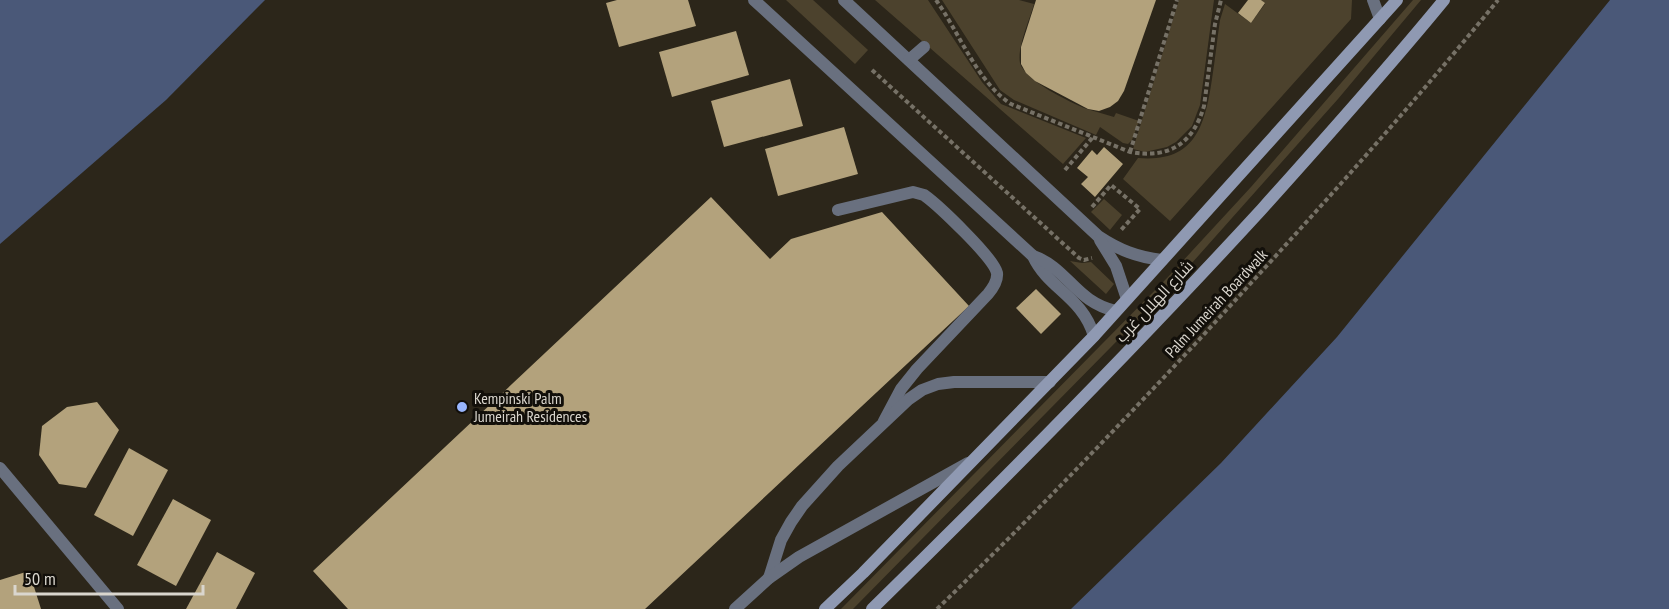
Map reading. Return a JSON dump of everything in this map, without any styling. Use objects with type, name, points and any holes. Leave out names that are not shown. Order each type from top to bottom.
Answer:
[{"type":"main road","name":"شارع الهلال غرب","points":[[825,609],[1094,336],[1397,0]]},
{"type":"main road","name":"شارع الهلال غرب","points":[[872,609],[992,492],[1196,281],[1388,68],[1444,0]]},
{"type":"lane","points":[[754,0],[1033,256],[1050,265],[1096,305],[1116,311]]},
{"type":"lane","points":[[844,0],[1098,236],[1129,254],[1162,260]]},
{"type":"lane","points":[[1373,0],[1380,19]]},
{"type":"lane","points":[[909,60],[924,48]]},
{"type":"lane","points":[[838,210],[913,192],[924,195],[987,256],[997,274],[995,284],[988,294],[901,389],[884,421]]},
{"type":"lane","points":[[1098,236],[1116,267],[1127,299]]},
{"type":"lane","points":[[1033,256],[1043,273],[1080,307],[1094,336]]},
{"type":"lane","points":[[769,578],[782,540],[802,506],[838,466],[909,399],[922,390],[938,384],[954,382],[1050,382]]},
{"type":"lane","points":[[735,609],[769,578],[814,548],[972,461]]},
{"type":"lane","points":[[0,468],[118,609]]},
{"type":"path","points":[[936,0],[996,94],[1011,104],[1130,152],[1157,154],[1169,151],[1188,138],[1196,128],[1204,106],[1215,24],[1221,0]]},
{"type":"path","points":[[1130,152],[1177,0]]},
{"type":"path","name":"Palm Jumeirah Boardwalk","points":[[937,609],[1127,416],[1295,236],[1498,0]]},
{"type":"path","points":[[1065,170],[1093,138]]},
{"type":"shaded area","points":[[786,0],[813,0],[868,50],[855,64]]},
{"type":"shaded area","points":[[875,0],[928,0],[982,82],[1001,104],[1086,138],[1063,164]]},
{"type":"shaded area","points":[[942,0],[1019,0],[1034,4],[1020,49],[1020,63],[1023,70],[1049,90],[1080,106],[1114,117],[1116,113],[1139,121],[1132,140],[1128,144],[1123,143],[1100,127],[1096,135],[1014,100],[1000,90]]},
{"type":"shaded area","points":[[1179,0],[1214,0],[1200,105],[1192,126],[1176,142],[1167,147],[1145,152],[1133,149]]},
{"type":"shaded area","points":[[1261,0],[1352,0],[1351,19],[1170,221],[1123,179],[1138,158],[1157,158],[1173,154],[1185,148],[1194,138],[1206,112],[1220,20],[1225,4],[1251,23],[1265,4]]},
{"type":"shaded area","points":[[1413,0],[1421,0],[1338,99],[1175,282],[853,609],[841,609],[1168,277],[1251,187]]},
{"type":"shaded area","points":[[1104,199],[1122,215],[1110,230],[1091,212]]},
{"type":"shaded area","points":[[1070,261],[1091,262],[1114,284],[1106,294]]},
{"type":"water","points":[[0,0],[265,0],[166,100],[0,244]]},
{"type":"water","points":[[1610,0],[1669,0],[1669,609],[1071,609],[1221,463],[1337,337]]},
{"type":"building","points":[[617,0],[688,0],[696,26],[619,47],[606,3]]},
{"type":"building","points":[[1036,0],[1156,0],[1124,91],[1118,101],[1110,107],[1099,111],[1088,109],[1035,81],[1026,73],[1021,64],[1021,47]]},
{"type":"building","points":[[1248,0],[1261,0],[1265,3],[1251,23],[1238,13]]},
{"type":"building","points":[[736,31],[749,75],[672,97],[659,52]]},
{"type":"building","points":[[790,79],[803,126],[724,147],[711,101]]},
{"type":"building","points":[[844,127],[858,174],[778,196],[765,149]]},
{"type":"building","points":[[1104,147],[1123,164],[1095,197],[1081,184],[1088,177],[1077,168],[1092,150],[1097,155]]},
{"type":"building","points":[[711,197],[770,259],[791,239],[882,212],[969,306],[645,609],[348,609],[313,571]]},
{"type":"building","points":[[1036,289],[1061,314],[1041,334],[1016,308]]},
{"type":"building","points":[[97,402],[119,430],[86,488],[59,484],[39,455],[42,426],[67,407]]},
{"type":"building","points":[[129,448],[168,470],[133,536],[94,515]]},
{"type":"building","points":[[173,499],[211,520],[176,586],[137,565]]},
{"type":"building","points":[[217,552],[255,573],[236,609],[186,609]]},
{"type":"building","points":[[29,571],[41,609],[0,609],[0,580]]},
{"type":"place","name":"Kempinski Palm Jumeirah Residences","points":[[462,407]]}]
